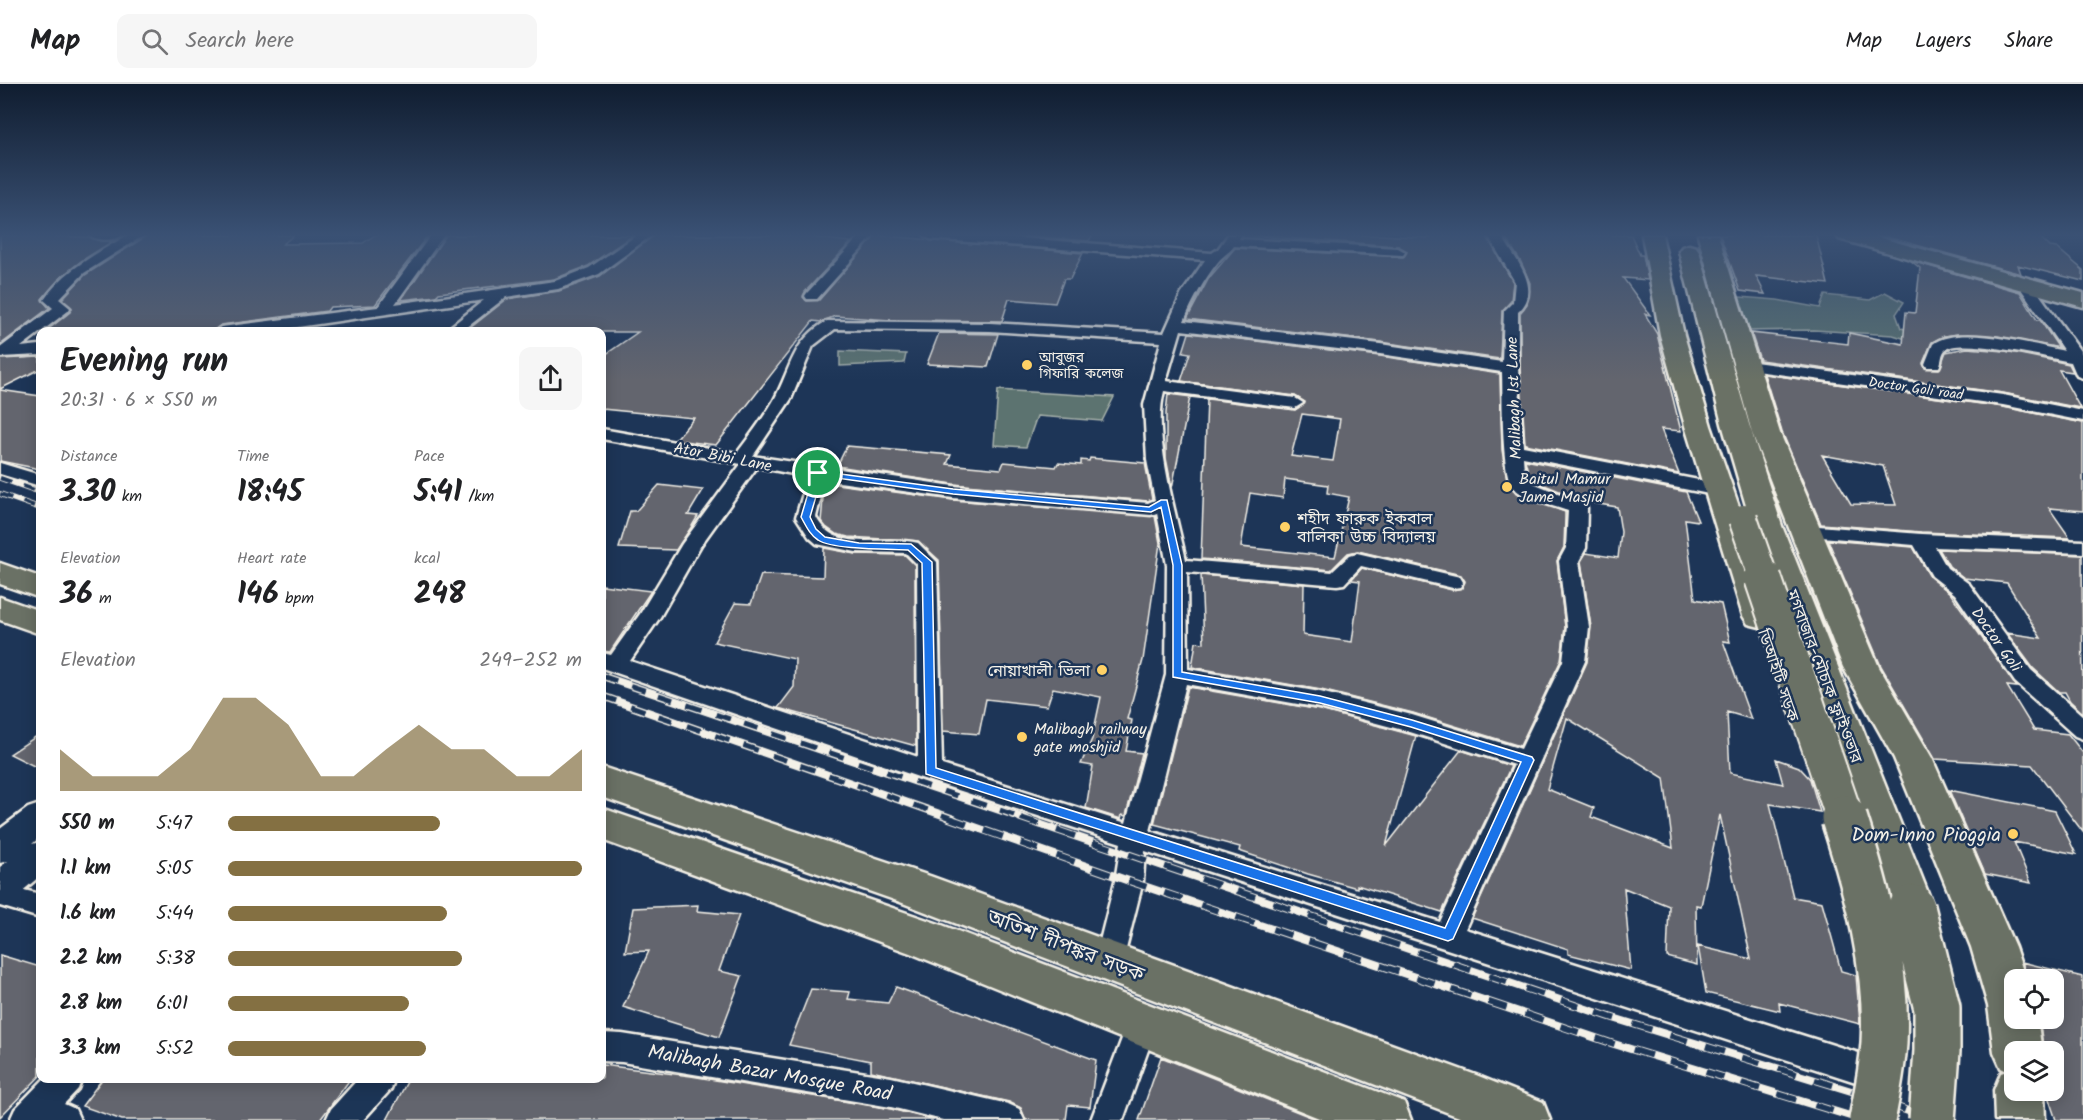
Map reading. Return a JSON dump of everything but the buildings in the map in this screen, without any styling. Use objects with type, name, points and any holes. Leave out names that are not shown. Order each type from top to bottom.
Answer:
[{"type":"main road","name":"ডিআইটি সড়ক","points":[[1662,283],[1672,335],[1719,490],[1831,828],[1847,885],[1861,945],[1868,1071],[1857,1120]]},
{"type":"main road","name":"মগবাজার-মৌচাক ফ্লাইওভার","points":[[1676,283],[1696,362],[1743,519],[1851,835],[1868,896],[1882,987],[1884,1031],[1881,1076],[1872,1120]]},
{"type":"main road","name":"মগবাজার-মৌচাক ফ্লাইওভার","points":[[1698,283],[1720,370],[1767,526],[1881,821],[1922,942],[1937,1008],[1937,1051],[1932,1120]]},
{"type":"main road","points":[[1722,283],[1766,433],[1861,668],[1913,758],[1993,947],[2011,1006],[2016,1041]]},
{"type":"main road","points":[[2025,283],[2083,300]]},
{"type":"main road","points":[[2044,283],[2083,294]]},
{"type":"main road","points":[[0,573],[36,586]]},
{"type":"main road","points":[[0,608],[36,622]]},
{"type":"main road","name":"অতিশ দীপঙ্কর সড়ক","points":[[606,783],[915,889],[1476,1099],[1525,1120]]},
{"type":"main road","points":[[606,825],[926,939],[1386,1120]]},
{"type":"main road","points":[[2019,1101],[2020,1120]]},
{"type":"street","points":[[37,327],[63,308],[51,300],[64,283]]},
{"type":"street","points":[[383,310],[404,283]]},
{"type":"street","points":[[258,327],[563,283]]},
{"type":"street","points":[[812,296],[824,283]]},
{"type":"street","points":[[1109,962],[1129,881],[1131,855],[1177,675],[1177,565],[1155,460],[1152,405],[1173,332],[1188,296],[1196,283]]},
{"type":"street","name":"Malibagh 1st Lane","points":[[1448,935],[1574,661],[1578,627],[1569,561],[1576,548],[1578,508],[1528,490],[1520,484],[1515,471],[1510,368],[1511,311],[1521,303],[1522,283]]},
{"type":"street","points":[[2024,283],[2080,365]]},
{"type":"street","points":[[458,327],[503,292]]},
{"type":"street","points":[[1510,368],[1380,349],[1173,332],[832,324],[814,333],[797,360],[783,398],[649,617],[609,662],[930,771],[1868,1071]]},
{"type":"street","points":[[1,353],[36,328]]},
{"type":"street","points":[[1933,364],[1936,350],[1943,343],[1960,340],[1992,343],[2080,365]]},
{"type":"street","points":[[1,353],[36,350]]},
{"type":"street","name":"Doctor Goli road","points":[[1747,366],[2003,400],[2083,416]]},
{"type":"street","points":[[1156,385],[1295,403]]},
{"type":"street","name":"Ator Bibi Lane","points":[[606,435],[818,473],[953,492],[1151,509],[1164,502]]},
{"type":"street","points":[[1513,450],[1550,455],[1719,490]]},
{"type":"street","points":[[0,468],[36,480]]},
{"type":"street","points":[[818,473],[806,517],[813,530],[822,539],[859,546],[911,547],[927,562],[930,771]]},
{"type":"street","points":[[1805,531],[1921,540],[2083,547]]},
{"type":"street","name":"Doctor Goli","points":[[1921,540],[1939,572],[1962,588],[2023,676],[2083,730]]},
{"type":"street","points":[[1177,565],[1337,579],[1357,559],[1453,582]]},
{"type":"street","points":[[1177,675],[1320,700],[1412,724],[1528,760]]},
{"type":"street","points":[[0,849],[36,821]]},
{"type":"street","points":[[0,888],[36,859]]},
{"type":"street","points":[[0,895],[36,905]]},
{"type":"street","points":[[1107,1120],[1142,1025]]},
{"type":"street","name":"Malibagh Bazar Mosque Road","points":[[606,1047],[634,1049],[891,1092],[1008,1120]]},
{"type":"street","points":[[42,1117],[64,1083]]},
{"type":"street","points":[[342,1120],[375,1083]]},
{"type":"green space","points":[[1885,292],[1904,302],[1896,314],[1901,328],[1941,338],[1932,347],[1893,335],[1814,330],[1742,331],[1728,296],[1777,300],[1820,308],[1825,295],[1870,300]]},
{"type":"green space","points":[[840,351],[906,354],[904,363],[840,366]]},
{"type":"green space","points":[[998,390],[1114,397],[1102,421],[1037,416],[1026,447],[994,445]]},
{"type":"railway","points":[[0,478],[36,491]]},
{"type":"railway","points":[[0,494],[36,507]]},
{"type":"railway","points":[[606,677],[1026,819]]},
{"type":"railway","points":[[606,697],[954,819]]},
{"type":"railway","points":[[949,818],[1614,1044],[1863,1120]]},
{"type":"railway","points":[[1021,818],[1610,1017],[1861,1094],[1933,1120]]},
{"type":"place","name":"আবুজর গিফারি কলেজ","points":[[1027,365]]},
{"type":"place","name":"Baitul Mamur Jame Masjid","points":[[1507,487]]},
{"type":"place","name":"শহীদ ফারুক ইকবাল বালিকা উচ্চ বিদ্যালয়","points":[[1285,527]]},
{"type":"place","name":"নোয়াখালী ভিলা","points":[[1102,670]]},
{"type":"place","name":"Malibagh railway gate moshjid","points":[[1022,737]]},
{"type":"place","name":"Dom-Inno Pioggia","points":[[2013,834]]},
{"type":"route","points":[[818,473],[953,492],[1151,509],[1164,502],[1177,565],[1179,588],[1177,675],[1320,700],[1412,724],[1528,760],[1448,935],[930,771],[927,562],[911,547],[859,546],[822,539],[813,530],[806,517],[818,473]]}]
